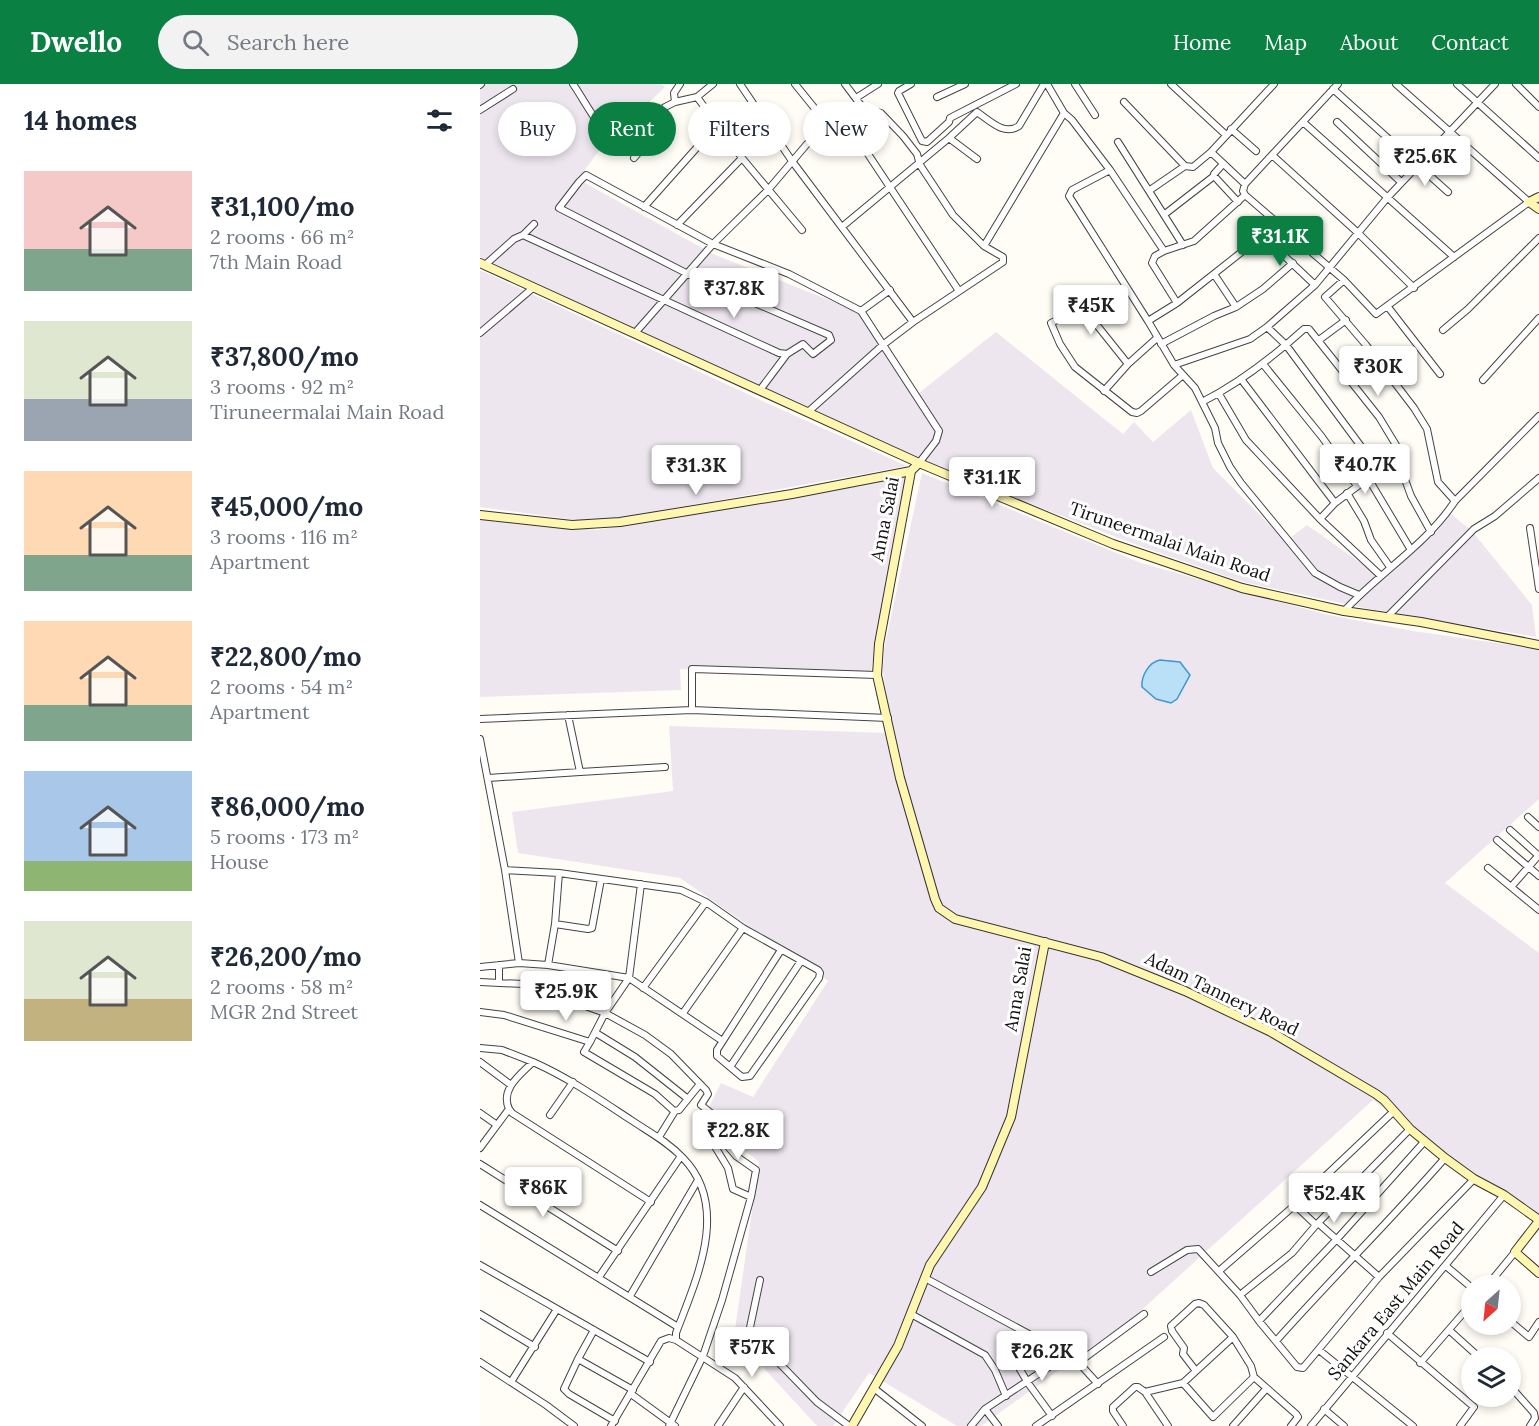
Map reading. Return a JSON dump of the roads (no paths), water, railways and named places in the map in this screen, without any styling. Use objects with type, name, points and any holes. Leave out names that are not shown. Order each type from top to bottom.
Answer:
[{"type":"street","points":[[573,84],[588,107]]},
{"type":"street","points":[[680,84],[674,93],[675,102],[697,97],[713,84]]},
{"type":"street","points":[[740,84],[792,161],[913,322]]},
{"type":"street","points":[[795,84],[810,102]]},
{"type":"street","points":[[845,84],[859,102]]},
{"type":"street","points":[[856,98],[878,84]]},
{"type":"street","points":[[911,84],[898,93],[922,141],[927,142],[949,122],[950,118],[1016,84]]},
{"type":"street","points":[[937,97],[963,84]]},
{"type":"street","points":[[843,226],[977,112],[1007,131],[1019,126],[1045,84],[1064,113],[1072,120],[1110,170],[1164,251]]},
{"type":"street","points":[[1075,84],[1095,115]]},
{"type":"street","points":[[1171,84],[1226,135]]},
{"type":"street","points":[[1124,102],[1185,166],[1193,167],[1211,152],[1274,84]]},
{"type":"street","points":[[1396,84],[1539,209]]},
{"type":"street","points":[[1457,84],[1539,158]]},
{"type":"street","points":[[1174,365],[1250,339],[1315,285],[1386,198],[1495,84]]},
{"type":"street","points":[[1516,84],[1539,107]]},
{"type":"street","points":[[1448,192],[1335,87],[1245,184],[1243,191],[1272,219],[1344,280],[1376,314],[1539,197]]},
{"type":"street","points":[[480,110],[513,89]]},
{"type":"street","points":[[697,97],[701,102]]},
{"type":"street","points":[[984,246],[1064,113]]},
{"type":"street","points":[[1303,122],[1454,257]]},
{"type":"street","points":[[1337,122],[1401,182]]},
{"type":"street","points":[[808,412],[884,344],[1003,262],[1003,257],[984,246],[953,215],[917,154],[889,123]]},
{"type":"street","points":[[1230,129],[1256,151]]},
{"type":"street","points":[[949,138],[976,159]]},
{"type":"street","points":[[1118,142],[1183,245]]},
{"type":"street","points":[[635,333],[712,244],[768,190],[803,149]]},
{"type":"street","points":[[1211,152],[1245,184]]},
{"type":"street","points":[[1272,155],[1357,232],[1414,288]]},
{"type":"street","points":[[644,207],[689,156]]},
{"type":"street","points":[[870,156],[959,291]]},
{"type":"street","points":[[676,225],[742,158],[802,230]]},
{"type":"street","points":[[1165,214],[1214,176],[1223,164]]},
{"type":"street","points":[[1150,190],[1185,166]]},
{"type":"street","points":[[1110,170],[1072,190],[1069,196],[1174,365],[1195,388],[1215,428],[1218,442],[1230,468],[1315,573],[1359,595]]},
{"type":"street","points":[[760,390],[787,354],[803,344],[813,354],[831,338],[688,274],[559,208],[586,176],[712,244],[789,274],[861,311],[939,431],[936,441],[919,463]]},
{"type":"street","points":[[1214,176],[1238,202]]},
{"type":"street","points":[[1177,303],[1152,263],[1155,256],[1194,241],[1245,195]]},
{"type":"street","points":[[1148,321],[1177,303],[1248,247],[1272,219]]},
{"type":"street","points":[[482,264],[514,239],[523,235],[534,224]]},
{"type":"street","points":[[1260,233],[1315,285]]},
{"type":"street","points":[[523,235],[779,353],[787,354]]},
{"type":"street","points":[[1443,330],[1468,309],[1539,238]]},
{"type":"street","points":[[1161,344],[1236,307],[1263,289],[1293,263]]},
{"type":"street","name":"Tiruneermalai Main Road","points":[[482,264],[919,463],[1113,544],[1242,588],[1344,610],[1539,645]]},
{"type":"street","points":[[1214,274],[1236,307]]},
{"type":"street","points":[[1344,280],[1325,297],[1346,320],[1414,408],[1427,429],[1436,476],[1442,488],[1455,501]]},
{"type":"street","points":[[480,333],[534,287]]},
{"type":"street","points":[[861,311],[890,290]]},
{"type":"street","points":[[1388,307],[1440,374]]},
{"type":"street","points":[[1128,364],[1088,312],[1083,309],[1051,322],[1068,358],[1075,367],[1132,412],[1137,413],[1183,375]]},
{"type":"street","points":[[1483,380],[1539,318]]},
{"type":"street","points":[[1319,340],[1346,320]]},
{"type":"street","points":[[1267,327],[1286,345],[1377,468],[1375,473],[1335,503],[1320,519]]},
{"type":"street","points":[[1202,402],[1219,394],[1263,364],[1304,329],[1312,331],[1379,417],[1399,450],[1402,474],[1431,532]]},
{"type":"street","points":[[1104,391],[1128,364],[1157,338]]},
{"type":"street","points":[[1263,364],[1322,437],[1357,486]]},
{"type":"street","points":[[1241,379],[1335,503]]},
{"type":"street","points":[[1219,394],[1246,440],[1320,519],[1381,576]]},
{"type":"street","points":[[1344,610],[1431,532],[1455,501],[1539,416]]},
{"type":"street","name":"Anna Salai","points":[[851,1426],[876,1389],[898,1346],[930,1265],[982,1187],[1011,1117],[1045,942],[955,919],[939,908],[900,778],[878,675],[879,644],[911,471],[919,463]]},
{"type":"street","points":[[480,515],[572,525],[620,522],[792,494],[911,471]]},
{"type":"street","points":[[1388,617],[1474,529],[1494,516],[1539,477]]},
{"type":"street","points":[[1368,478],[1411,550]]},
{"type":"street","points":[[1347,493],[1364,521],[1371,540],[1390,567]]},
{"type":"street","points":[[1530,528],[1539,589]]},
{"type":"street","points":[[692,710],[692,669],[878,675]]},
{"type":"street","points":[[480,719],[692,710],[888,718]]},
{"type":"street","points":[[568,715],[580,772]]},
{"type":"street","points":[[480,739],[505,870],[519,963]]},
{"type":"street","points":[[488,778],[665,767]]},
{"type":"street","points":[[1528,817],[1539,827]]},
{"type":"street","points":[[1510,830],[1539,856],[1511,887]]},
{"type":"street","points":[[1497,840],[1539,876]]},
{"type":"street","points":[[1488,868],[1539,910]]},
{"type":"street","points":[[505,870],[559,873],[681,890],[706,902],[743,928],[818,970],[819,978],[750,1076],[742,1077],[717,1056],[717,1050],[721,1040],[781,950]]},
{"type":"street","points":[[548,965],[555,924],[559,873]]},
{"type":"street","points":[[555,924],[592,928],[601,879]]},
{"type":"street","points":[[641,884],[629,978],[605,1012],[596,1033],[582,1055],[655,1094],[675,1111]]},
{"type":"street","points":[[643,988],[706,902]]},
{"type":"street","points":[[683,1013],[743,928]]},
{"type":"street","name":"Adam Tannery Road","points":[[1045,942],[1101,957],[1185,991],[1271,1032],[1376,1094],[1424,1142],[1473,1179],[1504,1195],[1539,1221]]},
{"type":"street","points":[[730,1067],[801,961]]},
{"type":"street","points":[[480,967],[519,963],[548,965],[629,978],[721,1040]]},
{"type":"street","points":[[499,965],[499,981]]},
{"type":"street","points":[[480,982],[499,981],[523,984],[605,1012],[645,1035],[671,1054],[708,1094],[701,1105],[716,1117],[705,1135],[728,1168],[733,1189],[751,1197]]},
{"type":"street","points":[[480,1012],[504,1015],[590,1042]]},
{"type":"street","points":[[596,1033],[635,1057],[688,1099]]},
{"type":"street","points":[[480,1048],[502,1050],[573,1082],[659,1137],[681,1156],[698,1180],[706,1198],[707,1237],[678,1327],[676,1340]]},
{"type":"street","points":[[480,1062],[511,1085]]},
{"type":"street","points":[[533,1062],[511,1085],[506,1097],[512,1113],[651,1202]]},
{"type":"street","points":[[550,1115],[573,1082]]},
{"type":"street","points":[[659,1137],[675,1111],[700,1084]]},
{"type":"street","points":[[480,1148],[509,1109]]},
{"type":"street","points":[[1219,1271],[1295,1205],[1394,1111]]},
{"type":"street","points":[[480,1113],[497,1125]]},
{"type":"street","points":[[578,1359],[632,1392],[672,1425],[703,1356],[722,1300],[751,1197],[756,1170],[736,1156],[714,1130],[713,1125]]},
{"type":"street","points":[[1240,1296],[1292,1253],[1317,1224],[1410,1130]]},
{"type":"street","points":[[1259,1322],[1424,1142]]},
{"type":"street","points":[[599,1277],[681,1156]]},
{"type":"street","points":[[1276,1341],[1445,1158]]},
{"type":"street","points":[[480,1164],[618,1251]]},
{"type":"street","points":[[1151,1272],[1187,1250],[1194,1249],[1202,1252],[1297,1367],[1303,1368],[1379,1277],[1473,1179]]},
{"type":"street","points":[[630,1296],[698,1180]]},
{"type":"street","name":"Sankara East Main Road","points":[[1311,1426],[1504,1195]]},
{"type":"street","points":[[480,1205],[678,1327]]},
{"type":"street","points":[[1295,1205],[1379,1277]]},
{"type":"street","points":[[1496,1275],[1539,1221]]},
{"type":"street","points":[[1515,1252],[1539,1273]]},
{"type":"street","points":[[480,1265],[650,1362]]},
{"type":"street","points":[[1446,1266],[1461,1279]]},
{"type":"street","points":[[924,1278],[1049,1345],[1070,1353],[1098,1384]]},
{"type":"street","points":[[759,1280],[749,1327],[751,1335],[817,1402],[851,1426]]},
{"type":"street","points":[[1196,1371],[1183,1354],[1184,1348],[1171,1326],[1173,1322],[1199,1303],[1204,1305],[1233,1337],[1251,1366],[1254,1377],[1296,1414],[1298,1417],[1291,1426]]},
{"type":"street","points":[[511,1382],[557,1309]]},
{"type":"street","points":[[480,1314],[535,1347]]},
{"type":"street","points":[[911,1314],[985,1355],[995,1370],[1006,1396]]},
{"type":"street","points":[[1079,1362],[1144,1314]]},
{"type":"street","points":[[1420,1363],[1461,1316]]},
{"type":"street","points":[[1521,1330],[1529,1337],[1539,1322]]},
{"type":"street","points":[[594,1330],[564,1386],[565,1392],[613,1423],[664,1339],[676,1340],[726,1371],[744,1386],[780,1426]]},
{"type":"street","points":[[1449,1330],[1468,1347]]},
{"type":"street","points":[[1387,1333],[1474,1407],[1460,1426]]},
{"type":"street","points":[[1036,1426],[1164,1337]]},
{"type":"street","points":[[1145,1392],[1183,1383],[1233,1337]]},
{"type":"street","points":[[1319,1350],[1413,1426]]},
{"type":"street","points":[[971,1426],[985,1409],[1028,1383],[1070,1353]]},
{"type":"street","points":[[1015,1361],[1052,1416]]},
{"type":"street","points":[[480,1362],[574,1426]]},
{"type":"street","points":[[1183,1383],[1213,1417],[1254,1377]]},
{"type":"street","points":[[718,1426],[744,1386]]},
{"type":"street","points":[[1123,1426],[1113,1411],[1113,1407],[1135,1387],[1142,1388],[1168,1426]]},
{"type":"street","points":[[876,1389],[922,1426]]},
{"type":"street","points":[[1233,1426],[1266,1389]]},
{"type":"street","points":[[1521,1398],[1534,1413],[1535,1418],[1530,1426]]},
{"type":"street","points":[[985,1409],[998,1426]]},
{"type":"street","points":[[1324,1409],[1344,1426]]},
{"type":"water","points":[[1160,660],[1180,662],[1190,675],[1177,699],[1171,703],[1156,699],[1142,687],[1146,670]]}]
